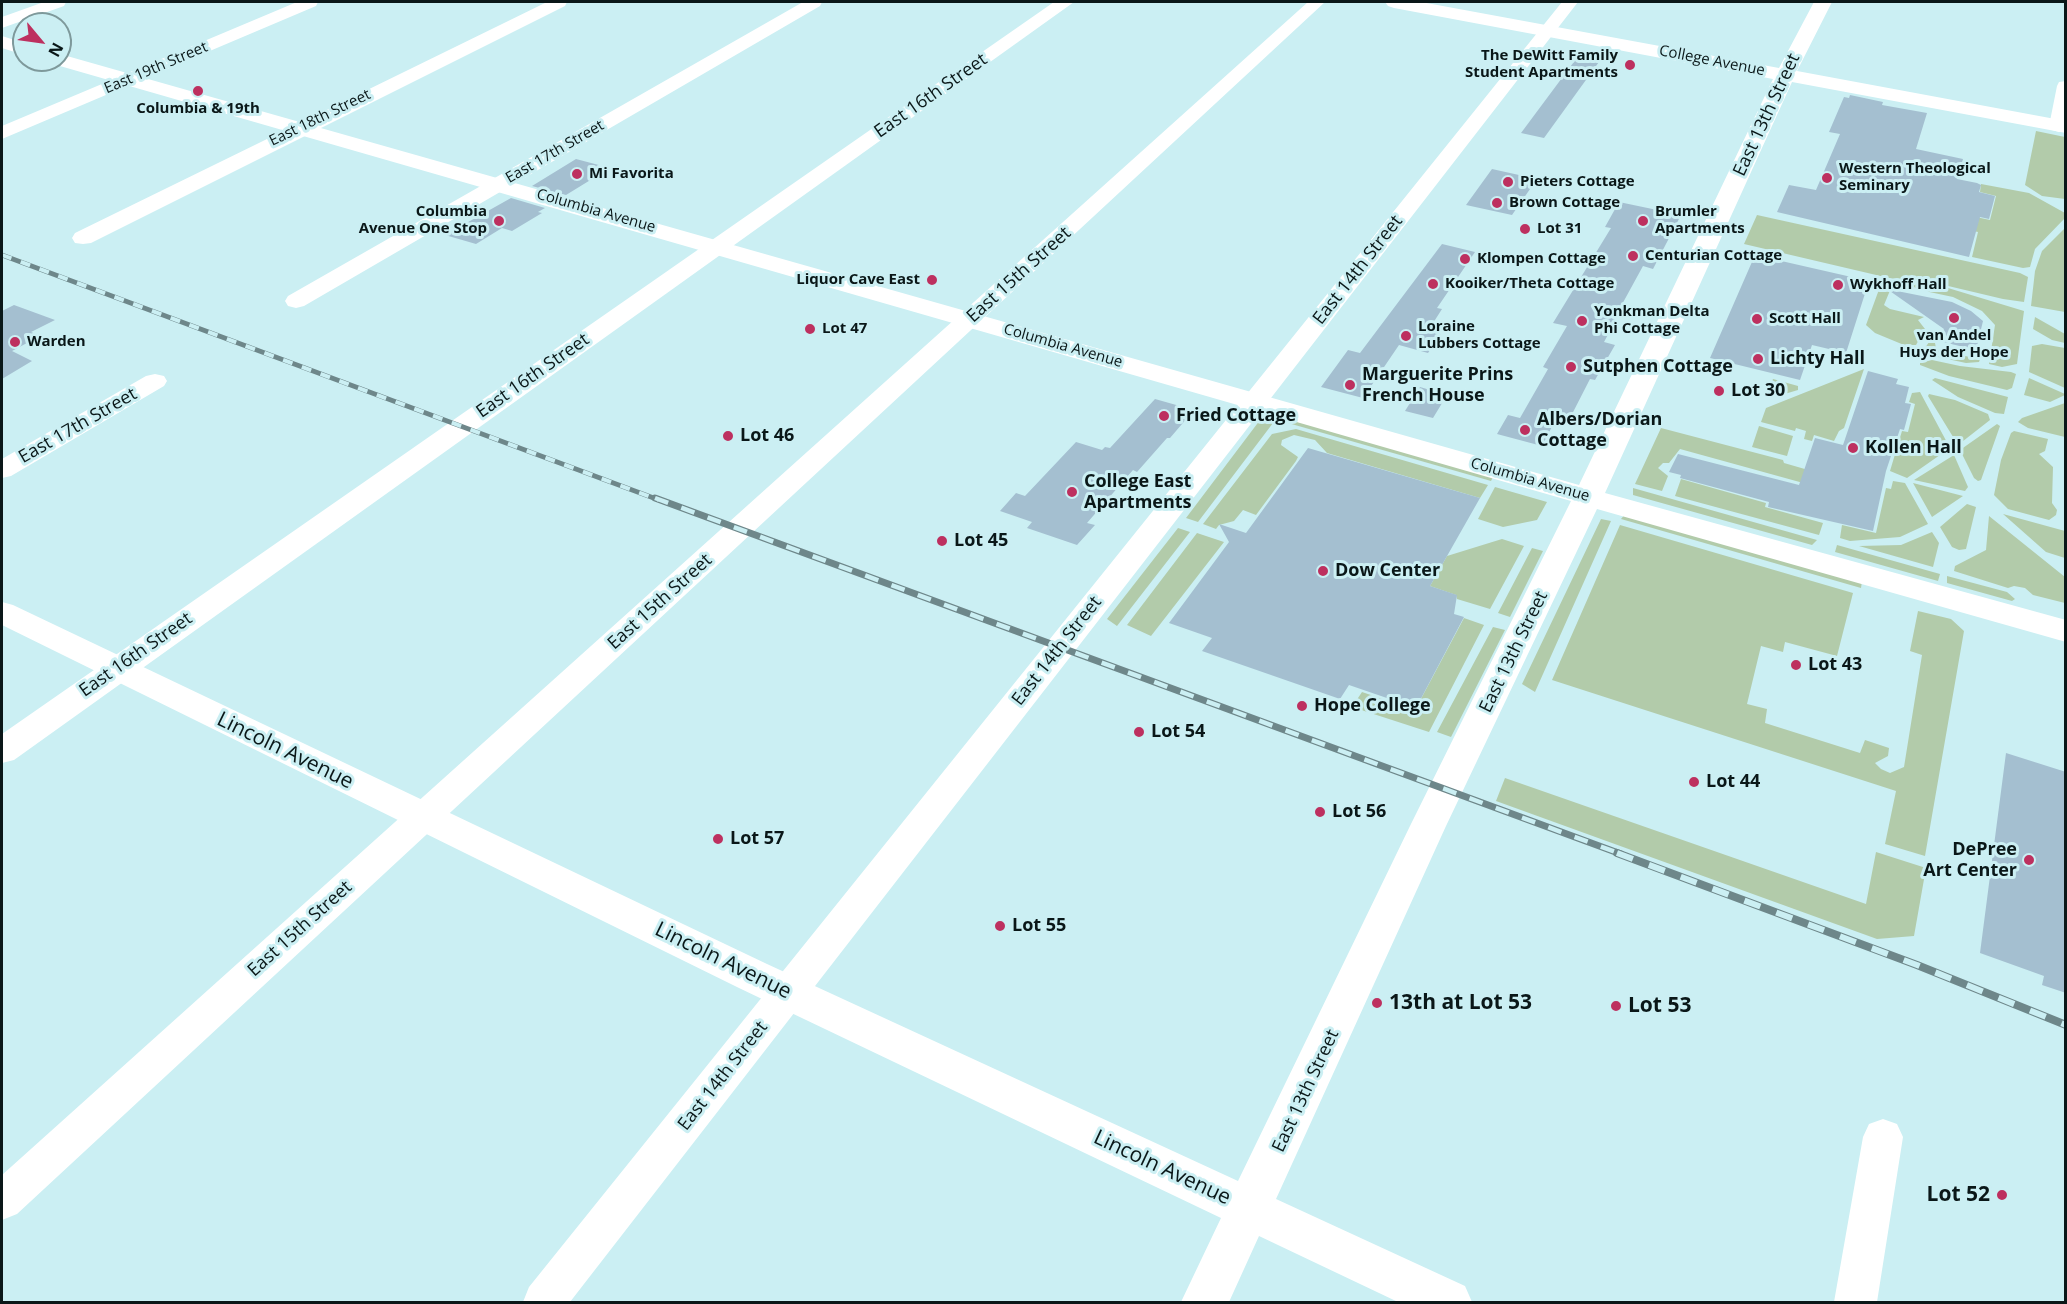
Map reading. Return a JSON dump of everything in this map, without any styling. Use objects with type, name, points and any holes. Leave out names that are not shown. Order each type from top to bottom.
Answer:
[{"type":"street","points":[[2,23],[58,2]]},
{"type":"street","name":"East 19th Street","points":[[2,133],[309,2]]},
{"type":"street","name":"East 18th Street","points":[[83,238],[300,128],[559,2]]},
{"type":"street","name":"East 17th Street","points":[[296,301],[814,2]]},
{"type":"street","name":"East 16th Street","points":[[2,751],[115,669],[1065,2]]},
{"type":"street","name":"East 15th Street","points":[[2,1201],[1317,2]]},
{"type":"street","name":"College Avenue","points":[[1394,2],[2062,127]]},
{"type":"street","name":"East 14th Street","points":[[544,1302],[1570,2]]},
{"type":"street","name":"East 13th Street","points":[[1205,1302],[1428,826],[1588,497],[1785,75],[1823,2]]},
{"type":"street","name":"Columbia Avenue","points":[[72,64],[500,184],[1588,497],[2066,630]]},
{"type":"street","points":[[2062,127],[2066,86]]},
{"type":"street","name":"East 17th Street","points":[[2,470],[155,381]]},
{"type":"street","name":"Lincoln Avenue","points":[[2,612],[115,669],[789,993],[1448,1302]]},
{"type":"street","points":[[1855,1302],[1883,1137]]},
{"type":"green space","points":[[2036,131],[2065,137],[2065,199],[2042,196],[2025,185]]},
{"type":"green space","points":[[1981,184],[2029,193],[2065,213],[2065,218],[2035,249],[2030,267],[2023,268],[1972,257],[1978,232],[1927,221],[1962,214],[1990,220],[1996,196],[1980,192]]},
{"type":"green space","points":[[1757,215],[2020,273],[2028,277],[2024,302],[1944,285],[1889,278],[1744,244]]},
{"type":"green space","points":[[2065,228],[2065,312],[2031,306],[2035,271],[2042,251]]},
{"type":"green space","points":[[1886,282],[1902,284],[1907,288],[1891,288],[1884,305],[1890,309],[1924,317],[1918,320],[1925,329],[1916,345],[1904,345],[1875,333],[1866,325],[1881,284]]},
{"type":"green space","points":[[1913,284],[1948,288],[2024,311],[2017,364],[2002,367],[1989,364],[1995,325],[1982,311],[1953,297],[1920,290]]},
{"type":"green space","points":[[2035,317],[2065,334],[2065,343],[2052,340],[2033,329]]},
{"type":"green space","points":[[1929,342],[1935,343],[1936,348],[1945,352],[1980,359],[1979,362],[1966,363],[1938,357],[1925,348]]},
{"type":"green space","points":[[2042,344],[2065,348],[2065,388],[2029,372],[2032,346]]},
{"type":"green space","points":[[1932,360],[2016,374],[2012,388],[2007,390],[1949,376],[1920,365],[1920,363]]},
{"type":"green space","points":[[1864,369],[1844,428],[1839,431],[1834,441],[1814,435],[1812,441],[1804,439],[1806,431],[1796,428],[1795,431],[1761,422],[1766,408]]},
{"type":"green space","points":[[1935,378],[2008,397],[2004,414],[1995,413],[1958,397],[1932,380]]},
{"type":"green space","points":[[2029,378],[2065,395],[2050,402],[2024,395]]},
{"type":"green space","points":[[1773,379],[1798,386],[1798,390],[1771,398],[1767,394]]},
{"type":"green space","points":[[1920,392],[1950,448],[1907,478],[1890,471],[1902,431],[1908,432],[1915,404],[1909,402],[1912,393]]},
{"type":"green space","points":[[1929,394],[1955,400],[1988,414],[1990,420],[1958,445],[1928,396]]},
{"type":"green space","points":[[2065,403],[2065,437],[2028,428],[2018,422],[2022,418]]},
{"type":"green space","points":[[1286,416],[1494,475],[1491,481],[1281,421]]},
{"type":"green space","points":[[1260,420],[1273,423],[1198,522],[1186,518]]},
{"type":"green space","points":[[1997,424],[2000,426],[1981,480],[1978,481],[1974,478],[1960,450]]},
{"type":"green space","points":[[1759,426],[1793,436],[1787,456],[1752,447]]},
{"type":"green space","points":[[1661,428],[1783,460],[1784,463],[1829,476],[1825,489],[1680,449],[1669,463],[1663,463],[1658,468],[1668,476],[1662,491],[1635,484]]},
{"type":"green space","points":[[1296,429],[1488,485],[1480,498],[1327,453],[1315,440],[1294,435],[1282,440],[1281,445],[1298,457],[1256,515],[1243,510],[1234,521],[1219,525],[1216,529],[1203,524],[1272,434]]},
{"type":"green space","points":[[2014,431],[2048,439],[2045,451],[2039,454],[2053,467],[2052,503],[2057,510],[2056,515],[2049,520],[2008,509],[1994,495],[2001,460],[2011,433]]},
{"type":"green space","points":[[1954,455],[1968,487],[1965,491],[1914,480]]},
{"type":"green space","points":[[1681,479],[1766,503],[1765,507],[1823,523],[1819,535],[1675,496]]},
{"type":"green space","points":[[1893,481],[1905,483],[1928,524],[1900,537],[1850,541],[1840,538],[1842,525],[1876,533],[1886,488],[1891,489]]},
{"type":"green space","points":[[1913,483],[1963,496],[1932,517]]},
{"type":"green space","points":[[1495,487],[1547,502],[1537,520],[1503,527],[1478,519]]},
{"type":"green space","points":[[1633,488],[1817,540],[1812,545],[1633,495]]},
{"type":"green space","points":[[1967,504],[1976,507],[1966,549],[1959,550],[1952,547],[1940,527]]},
{"type":"green space","points":[[1626,513],[1862,581],[1861,588],[1621,519]]},
{"type":"green space","points":[[2003,514],[2065,531],[2065,558],[2046,552]]},
{"type":"green space","points":[[1989,516],[2065,577],[2065,603],[2033,595],[2025,588],[2014,586],[2008,588],[1954,571],[1955,566],[1986,550]]},
{"type":"green space","points":[[1601,519],[1611,521],[1535,692],[1522,684]]},
{"type":"green space","points":[[1620,525],[1853,593],[1837,656],[1785,642],[1783,652],[1761,646],[1747,704],[1767,709],[1765,723],[1860,753],[1865,740],[1889,748],[1888,756],[1875,763],[1890,773],[1904,767],[1922,655],[1910,651],[1918,611],[1951,619],[1964,631],[1925,856],[1885,844],[1896,791],[1552,680]]},
{"type":"green space","points":[[1178,528],[1190,532],[1117,626],[1107,619]]},
{"type":"green space","points":[[1932,532],[1939,543],[1933,567],[1859,546],[1901,545]]},
{"type":"green space","points":[[1197,533],[1224,542],[1151,636],[1127,625]]},
{"type":"green space","points":[[1502,539],[1524,546],[1490,609],[1457,599],[1456,595],[1430,586],[1447,556]]},
{"type":"green space","points":[[1837,545],[1940,574],[1938,581],[1835,552]]},
{"type":"green space","points":[[1532,548],[1543,551],[1510,617],[1498,613]]},
{"type":"green space","points":[[1947,576],[2007,592],[2015,599],[2012,601],[1947,583]]},
{"type":"green space","points":[[1464,618],[1484,625],[1429,732],[1352,707],[1362,692],[1415,710]]},
{"type":"green space","points":[[1493,627],[1505,630],[1451,737],[1437,732]]},
{"type":"green space","points":[[1505,778],[1866,904],[1876,852],[1926,868],[1914,936],[1877,939],[1496,801]]},
{"type":"building","points":[[1582,51],[1604,55],[1544,138],[1521,133]]},
{"type":"building","name":"Western Theological Seminary","points":[[1850,95],[1883,102],[1882,105],[1927,113],[1916,149],[1963,159],[1957,179],[1977,183],[1981,185],[1979,192],[1995,196],[1989,219],[1980,217],[1969,257],[1777,212],[1789,185],[1816,190],[1840,134],[1829,132],[1844,97],[1849,98]]},
{"type":"building","name":"Mi Favorita","points":[[576,159],[610,168],[566,195],[532,186]]},
{"type":"building","points":[[1492,169],[1537,179],[1512,215],[1466,205]]},
{"type":"building","name":"Columbia Avenue One Stop","points":[[511,198],[545,208],[538,212],[542,213],[512,231],[502,228],[476,244],[445,235]]},
{"type":"building","points":[[1619,202],[1681,215],[1653,269],[1643,266],[1614,319],[1616,320],[1604,342],[1615,345],[1595,380],[1590,379],[1569,420],[1557,417],[1542,446],[1497,434],[1508,415],[1520,418],[1548,369],[1543,367],[1567,326],[1553,323],[1611,228],[1605,227]]},
{"type":"building","points":[[1442,244],[1475,252],[1437,308],[1442,309],[1428,331],[1441,334],[1428,353],[1399,345],[1363,398],[1321,387],[1348,350],[1360,353]]},
{"type":"building","points":[[1755,255],[1869,281],[1846,353],[1812,345],[1800,380],[1710,358]]},
{"type":"building","name":"van Andel Huys der Hope","points":[[1887,289],[1952,302],[1971,311],[1983,321],[1976,350],[1939,341],[1944,329]]},
{"type":"building","name":"Warden","points":[[14,305],[55,320],[31,332],[40,336],[12,351],[32,361],[2,379],[2,311]]},
{"type":"building","name":"Kollen Hall","points":[[1868,371],[1898,379],[1896,384],[1909,387],[1905,403],[1911,404],[1904,430],[1900,429],[1886,471],[1873,531],[1768,507],[1769,502],[1680,478],[1681,475],[1669,472],[1678,454],[1799,485],[1815,438],[1843,445]]},
{"type":"building","points":[[1420,387],[1447,395],[1433,418],[1405,411]]},
{"type":"building","name":"College East Apartments","points":[[1155,399],[1194,410],[1137,472],[1133,470],[1087,523],[1095,525],[1077,545],[1027,528],[1032,522],[1000,511],[1016,493],[1025,496],[1076,442],[1102,450],[1105,447],[1110,448]]},
{"type":"building","name":"Dow Center","points":[[1308,448],[1480,498],[1430,586],[1457,595],[1454,614],[1464,617],[1416,708],[1349,685],[1340,699],[1202,651],[1212,638],[1169,623],[1229,542],[1219,524],[1246,533]]},
{"type":"building","name":"DePree Art Center","points":[[2006,753],[2066,772],[2066,993],[2042,985],[2044,976],[1980,953]]},
{"type":"railway","points":[[2,255],[659,500]]},
{"type":"railway","points":[[655,498],[1621,854]]},
{"type":"railway","points":[[1617,853],[1917,965],[2066,1025]]},
{"type":"place","name":"The DeWitt Family Student Apartments","points":[[1630,65]]},
{"type":"place","name":"Columbia & 19th","points":[[198,91]]},
{"type":"place","name":"Mi Favorita","points":[[577,174]]},
{"type":"place","name":"Western Theological Seminary","points":[[1827,178]]},
{"type":"place","name":"Pieters Cottage","points":[[1508,182]]},
{"type":"place","name":"Brown Cottage","points":[[1497,203]]},
{"type":"place","name":"Columbia Avenue One Stop","points":[[499,221]]},
{"type":"place","name":"Brumler Apartments","points":[[1643,221]]},
{"type":"place","name":"Lot 31","points":[[1525,229]]},
{"type":"place","name":"Centurian Cottage","points":[[1633,256]]},
{"type":"place","name":"Klompen Cottage","points":[[1465,259]]},
{"type":"place","name":"Liquor Cave East","points":[[932,280]]},
{"type":"place","name":"Kooiker/Theta Cottage","points":[[1433,284]]},
{"type":"place","name":"Wykhoff Hall","points":[[1838,285]]},
{"type":"place","name":"van Andel Huys der Hope","points":[[1954,318]]},
{"type":"place","name":"Scott Hall","points":[[1757,319]]},
{"type":"place","name":"Yonkman Delta Phi Cottage","points":[[1582,321]]},
{"type":"place","name":"Lot 47","points":[[810,329]]},
{"type":"place","name":"Loraine Lubbers Cottage","points":[[1406,336]]},
{"type":"place","name":"Warden","points":[[15,342]]},
{"type":"place","name":"Lichty Hall","points":[[1758,359]]},
{"type":"place","name":"Sutphen Cottage","points":[[1571,367]]},
{"type":"place","name":"Marguerite Prins French House","points":[[1350,385]]},
{"type":"place","name":"Lot 30","points":[[1719,391]]},
{"type":"place","name":"Fried Cottage","points":[[1164,416]]},
{"type":"place","name":"Albers/Dorian Cottage","points":[[1525,430]]},
{"type":"place","name":"Lot 46","points":[[728,436]]},
{"type":"place","name":"Kollen Hall","points":[[1853,448]]},
{"type":"place","name":"College East Apartments","points":[[1072,492]]},
{"type":"place","name":"Lot 45","points":[[942,541]]},
{"type":"place","name":"Dow Center","points":[[1323,571]]},
{"type":"place","name":"Lot 43","points":[[1796,665]]},
{"type":"place","name":"Hope College","points":[[1302,706]]},
{"type":"place","name":"Lot 54","points":[[1139,732]]},
{"type":"place","name":"Lot 44","points":[[1694,782]]},
{"type":"place","name":"Lot 56","points":[[1320,812]]},
{"type":"place","name":"Lot 57","points":[[718,839]]},
{"type":"place","name":"DePree Art Center","points":[[2029,860]]},
{"type":"place","name":"Lot 55","points":[[1000,926]]},
{"type":"place","name":"13th at Lot 53","points":[[1377,1003]]},
{"type":"place","name":"Lot 53","points":[[1616,1006]]},
{"type":"place","name":"Lot 52","points":[[2002,1195]]}]
